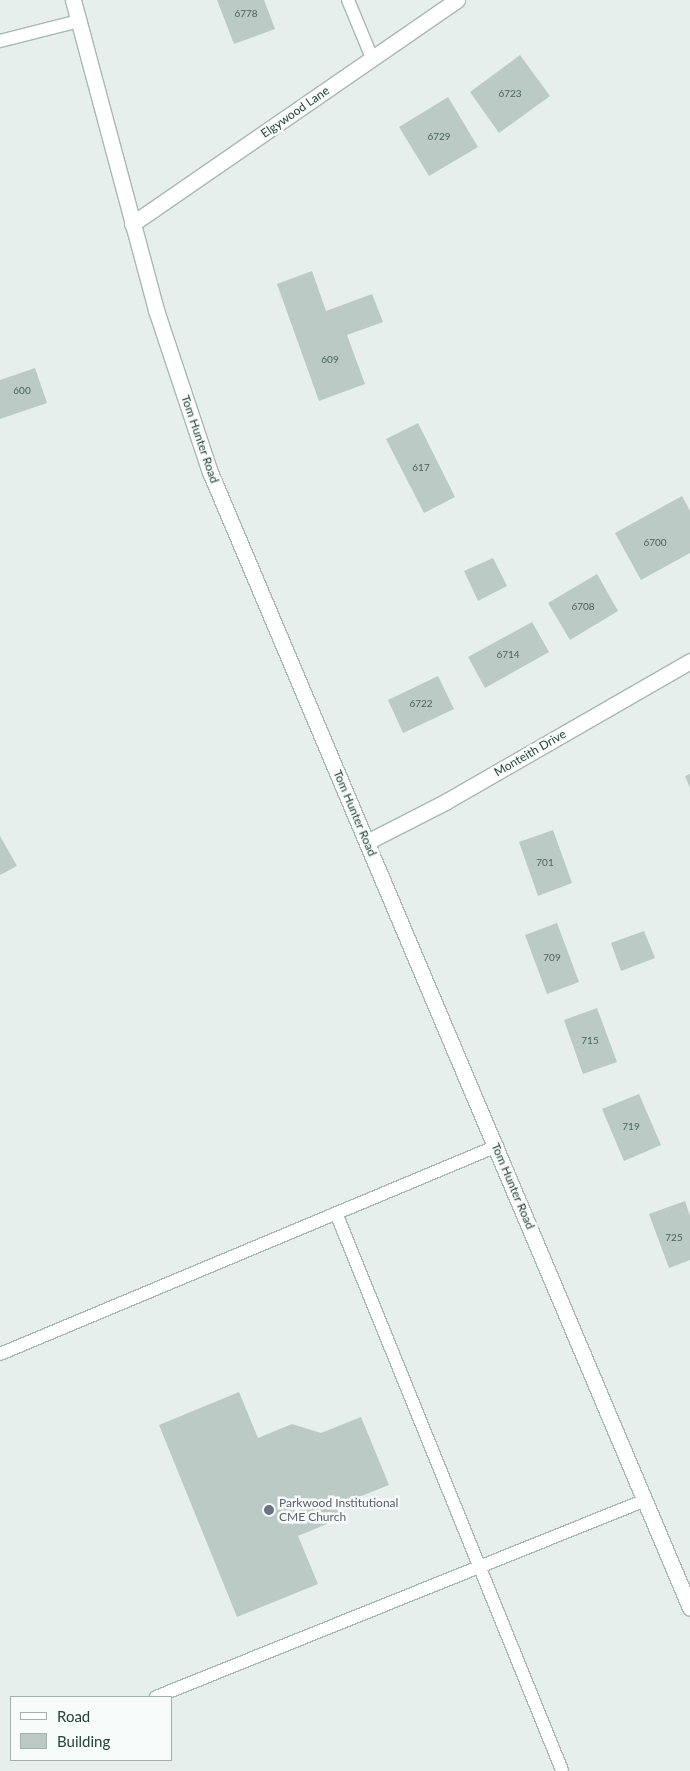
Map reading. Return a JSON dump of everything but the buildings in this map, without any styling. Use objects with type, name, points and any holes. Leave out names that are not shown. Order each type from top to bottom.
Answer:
[{"type":"street","name":"Tom Hunter Road","points":[[73,0],[156,310],[210,472],[497,1146],[643,1501],[690,1608]]},
{"type":"street","name":"Elgywood Lane","points":[[132,224],[457,0]]},
{"type":"street","name":"Monteith Drive","points":[[367,842],[445,802],[690,661]]},
{"type":"lane","points":[[348,0],[372,58]]},
{"type":"lane","points":[[0,41],[79,21]]},
{"type":"lane","points":[[0,1354],[497,1146]]},
{"type":"lane","points":[[336,1213],[562,1770]]},
{"type":"lane","points":[[158,1696],[643,1501]]},
{"type":"place","name":"Parkwood Institutional CME Church","points":[[269,1510]]}]
